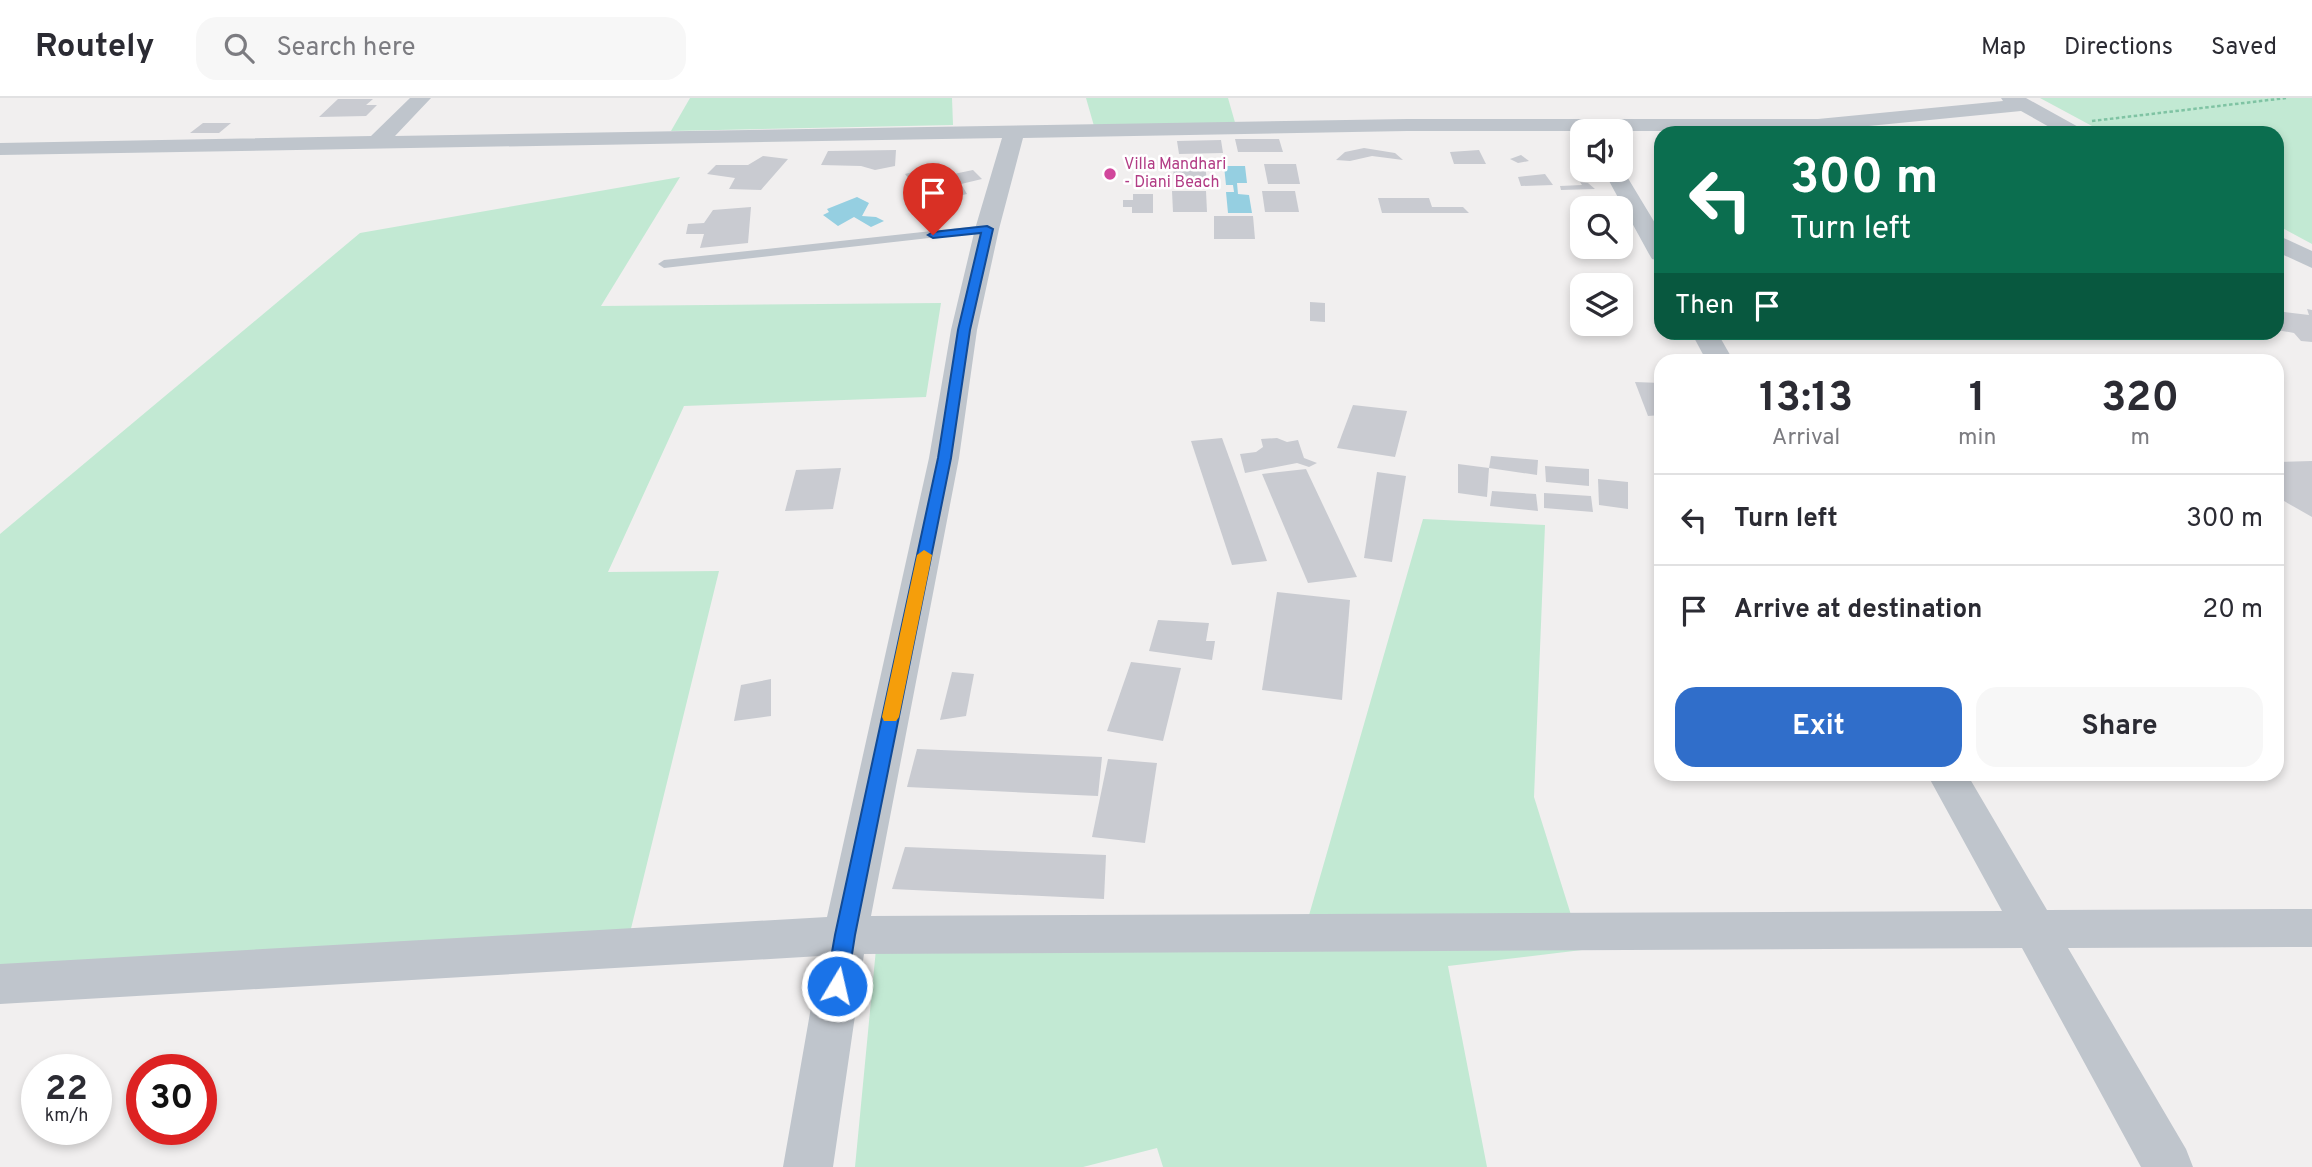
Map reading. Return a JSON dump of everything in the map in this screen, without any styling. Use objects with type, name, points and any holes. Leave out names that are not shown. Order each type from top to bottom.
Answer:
[{"type":"street","points":[[377,142],[421,98]]},
{"type":"street","points":[[1762,126],[1818,125],[2017,102],[2061,126]]},
{"type":"street","points":[[0,149],[1014,134],[1250,118],[1403,116],[1570,127]]},
{"type":"street","points":[[1633,128],[1654,128]]},
{"type":"street","points":[[808,1167],[845,935],[944,458],[964,330],[987,229],[1014,134]]},
{"type":"street","points":[[1621,182],[1654,241]]},
{"type":"street","points":[[2284,246],[2312,261]]},
{"type":"street","points":[[1951,781],[2168,1167]]},
{"type":"street","points":[[0,984],[845,935],[2312,928]]},
{"type":"lane","points":[[664,264],[987,229]]},
{"type":"path","points":[[2088,126],[2286,98]]},
{"type":"green space","points":[[690,98],[952,98],[953,125],[671,131]]},
{"type":"green space","points":[[1086,98],[1228,98],[1236,126],[1094,126]]},
{"type":"green space","points":[[2040,98],[2312,98],[2312,244],[2284,229],[2284,126],[2092,126]]},
{"type":"green space","points":[[680,177],[601,306],[941,303],[926,397],[684,406],[608,572],[719,571],[624,957],[0,968],[0,534],[360,233]]},
{"type":"green space","points":[[1423,519],[1545,525],[1534,797],[1582,950],[1448,966],[1487,1167],[1163,1167],[1157,1148],[1083,1167],[855,1167],[876,949],[1299,950]]},
{"type":"water","points":[[1224,166],[1245,166],[1247,183],[1237,183],[1238,194],[1249,195],[1252,213],[1228,213],[1226,192],[1234,192],[1233,185],[1226,185]]},
{"type":"water","points":[[857,197],[869,203],[862,216],[876,217],[884,221],[871,227],[854,217],[838,226],[823,215],[829,212],[827,209]]},
{"type":"building","points":[[338,99],[373,99],[366,105],[377,105],[366,116],[319,117]]},
{"type":"building","points":[[203,123],[231,123],[219,133],[190,133]]},
{"type":"building","points":[[1235,139],[1279,139],[1283,152],[1238,152]]},
{"type":"building","points":[[1221,140],[1223,153],[1179,154],[1177,141]]},
{"type":"building","points":[[1364,148],[1395,153],[1403,160],[1372,156],[1350,161],[1336,160],[1345,152]]},
{"type":"building","points":[[896,150],[895,166],[875,170],[861,166],[821,165],[828,151]]},
{"type":"building","points":[[1479,150],[1486,164],[1454,164],[1450,152]]},
{"type":"building","points":[[1521,155],[1529,161],[1518,163],[1510,159]]},
{"type":"building","points":[[763,156],[788,159],[761,190],[729,189],[735,178],[707,174],[716,165],[748,165]]},
{"type":"building","points":[[1173,163],[1205,163],[1207,183],[1174,183]]},
{"type":"building","points":[[1264,164],[1296,164],[1300,184],[1268,184]]},
{"type":"building","points":[[940,165],[949,175],[973,170],[982,179],[961,184],[967,194],[928,203],[905,174]]},
{"type":"building","points":[[1545,174],[1553,185],[1521,186],[1518,177]]},
{"type":"building","points":[[1580,182],[1588,183],[1595,189],[1561,190],[1560,186],[1582,185]]},
{"type":"building","points":[[1172,191],[1206,191],[1207,212],[1173,212]]},
{"type":"building","points":[[1262,191],[1295,191],[1299,212],[1265,212]]},
{"type":"building","points":[[1133,194],[1153,194],[1153,213],[1132,213],[1132,207],[1123,207],[1123,200],[1133,200]]},
{"type":"building","points":[[1378,198],[1429,198],[1432,207],[1463,207],[1469,213],[1382,213]]},
{"type":"building","points":[[751,207],[748,243],[700,248],[704,234],[686,234],[688,224],[704,223],[713,210]]},
{"type":"building","points":[[1214,216],[1253,216],[1255,239],[1214,239]]},
{"type":"building","points":[[1310,302],[1325,303],[1325,322],[1310,321]]},
{"type":"building","points":[[2307,309],[2312,310],[2312,342],[2301,341],[2294,333],[2284,331],[2284,312],[2309,315]]},
{"type":"building","points":[[1635,382],[1654,383],[1654,416],[1648,416]]},
{"type":"building","points":[[1353,405],[1407,411],[1395,457],[1337,448]]},
{"type":"building","points":[[1222,438],[1267,561],[1232,565],[1191,441]]},
{"type":"building","points":[[1277,438],[1287,442],[1298,440],[1304,458],[1317,463],[1309,467],[1297,463],[1245,473],[1240,454],[1256,452],[1263,447],[1261,439]]},
{"type":"building","points":[[1491,456],[1538,460],[1537,475],[1489,468]]},
{"type":"building","points":[[2312,461],[2312,517],[2284,501],[2284,462]]},
{"type":"building","points":[[1458,464],[1489,468],[1487,497],[1458,493]]},
{"type":"building","points":[[1545,466],[1589,469],[1589,486],[1546,482]]},
{"type":"building","points":[[841,468],[833,509],[785,511],[796,470]]},
{"type":"building","points":[[1306,469],[1357,577],[1308,583],[1262,474]]},
{"type":"building","points":[[1377,472],[1406,476],[1392,562],[1364,558]]},
{"type":"building","points":[[1598,479],[1628,482],[1628,509],[1599,505]]},
{"type":"building","points":[[1492,491],[1536,494],[1538,511],[1490,506]]},
{"type":"building","points":[[1544,493],[1591,496],[1593,512],[1544,508]]},
{"type":"building","points":[[1277,592],[1350,600],[1342,700],[1262,690]]},
{"type":"building","points":[[1158,620],[1209,623],[1206,641],[1215,641],[1212,660],[1149,651]]},
{"type":"building","points":[[1131,662],[1181,668],[1163,741],[1107,731]]},
{"type":"building","points":[[952,672],[974,674],[966,716],[940,720]]},
{"type":"building","points":[[771,679],[771,716],[734,721],[741,685]]},
{"type":"building","points":[[917,749],[1102,757],[1098,796],[907,787]]},
{"type":"building","points":[[1108,759],[1157,763],[1145,843],[1092,837]]},
{"type":"building","points":[[905,847],[1106,855],[1104,899],[892,889]]},
{"type":"slow traffic","points":[[890,717],[924,555]]},
{"type":"place","name":"Villa Mandhari - Diani Beach","points":[[1110,174]]},
{"type":"route","points":[[837,986],[845,935],[944,458],[964,330],[987,229],[933,235]]}]
